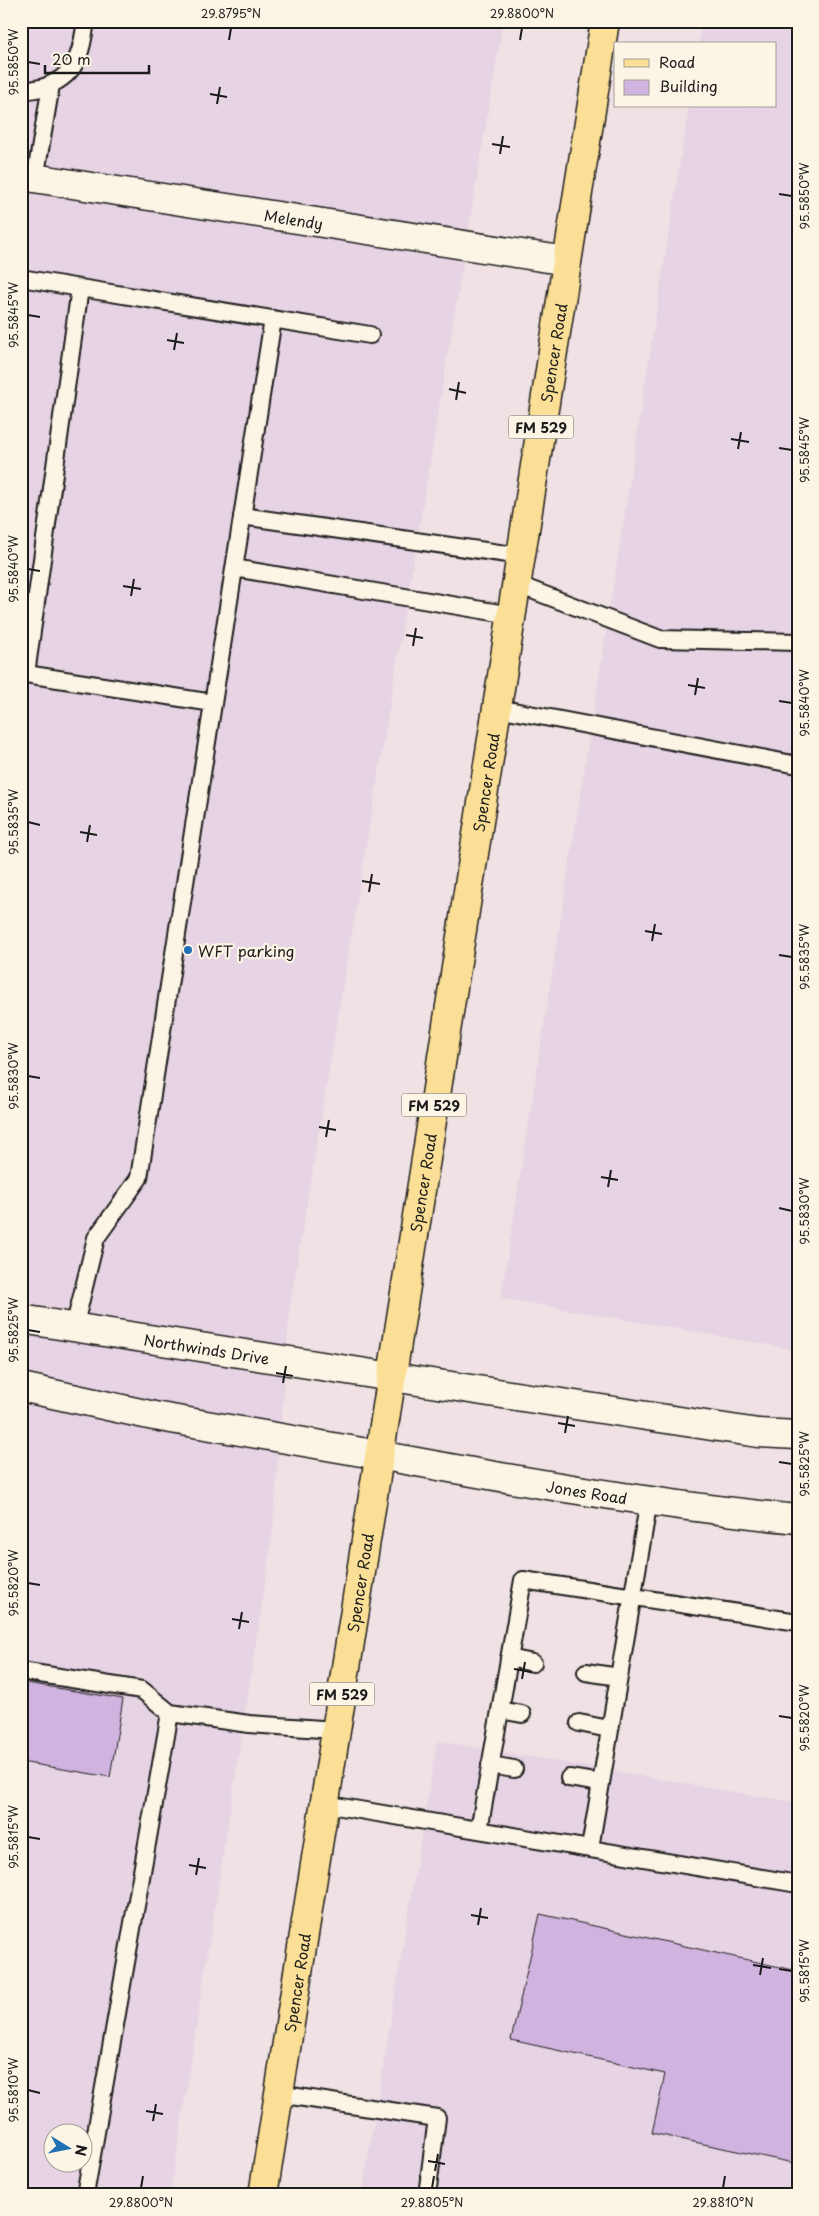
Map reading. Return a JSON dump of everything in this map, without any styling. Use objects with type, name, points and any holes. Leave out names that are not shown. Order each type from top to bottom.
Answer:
[{"type":"main road","name":"Spencer Road","points":[[263,2195],[605,21]]},
{"type":"street","name":"Melendy","points":[[28,178],[567,261]]},
{"type":"street","name":"Northwinds Drive","points":[[21,1319],[392,1376]]},
{"type":"street","points":[[392,1376],[758,1433],[798,1435]]},
{"type":"street","points":[[21,1387],[154,1416],[379,1455]]},
{"type":"street","name":"Jones Road","points":[[379,1455],[649,1500],[798,1519]]},
{"type":"lane","points":[[21,91],[51,84],[71,71],[81,50],[86,21]]},
{"type":"lane","points":[[28,178],[51,84]]},
{"type":"lane","points":[[21,278],[370,335]]},
{"type":"lane","points":[[80,288],[26,674],[213,703]]},
{"type":"lane","points":[[74,1328],[96,1238],[139,1178],[273,319]]},
{"type":"lane","points":[[242,516],[520,556]]},
{"type":"lane","points":[[234,568],[511,614]]},
{"type":"lane","points":[[516,584],[660,639],[798,642]]},
{"type":"lane","points":[[497,708],[798,765]]},
{"type":"lane","points":[[590,1848],[649,1500]]},
{"type":"lane","points":[[479,1830],[523,1580],[798,1622]]},
{"type":"lane","points":[[509,1658],[533,1663]]},
{"type":"lane","points":[[21,1671],[142,1690],[170,1713],[249,1724],[336,1730]]},
{"type":"lane","points":[[586,1672],[619,1677]]},
{"type":"lane","points":[[500,1710],[522,1714]]},
{"type":"lane","points":[[85,2195],[170,1713]]},
{"type":"lane","points":[[579,1724],[609,1729]]},
{"type":"lane","points":[[490,1765],[514,1769]]},
{"type":"lane","points":[[569,1778],[600,1783]]},
{"type":"lane","points":[[324,1804],[798,1884]]},
{"type":"lane","points":[[278,2094],[437,2118],[427,2195]]},
{"type":"shaded area","points":[[21,21],[503,21],[290,1305],[272,1539],[170,2195],[21,2195]]},
{"type":"shaded area","points":[[702,21],[798,21],[798,1350],[501,1298],[689,108],[776,108],[776,42],[699,42]]},
{"type":"shaded area","points":[[437,1741],[798,1803],[798,2195],[362,2195]]},
{"type":"building","points":[[21,1682],[123,1699],[110,1777],[21,1762]]},
{"type":"building","points":[[540,1914],[798,1971],[798,2164],[652,2133],[665,2074],[511,2040]]},
{"type":"place","name":"WFT parking","points":[[188,950]]}]
